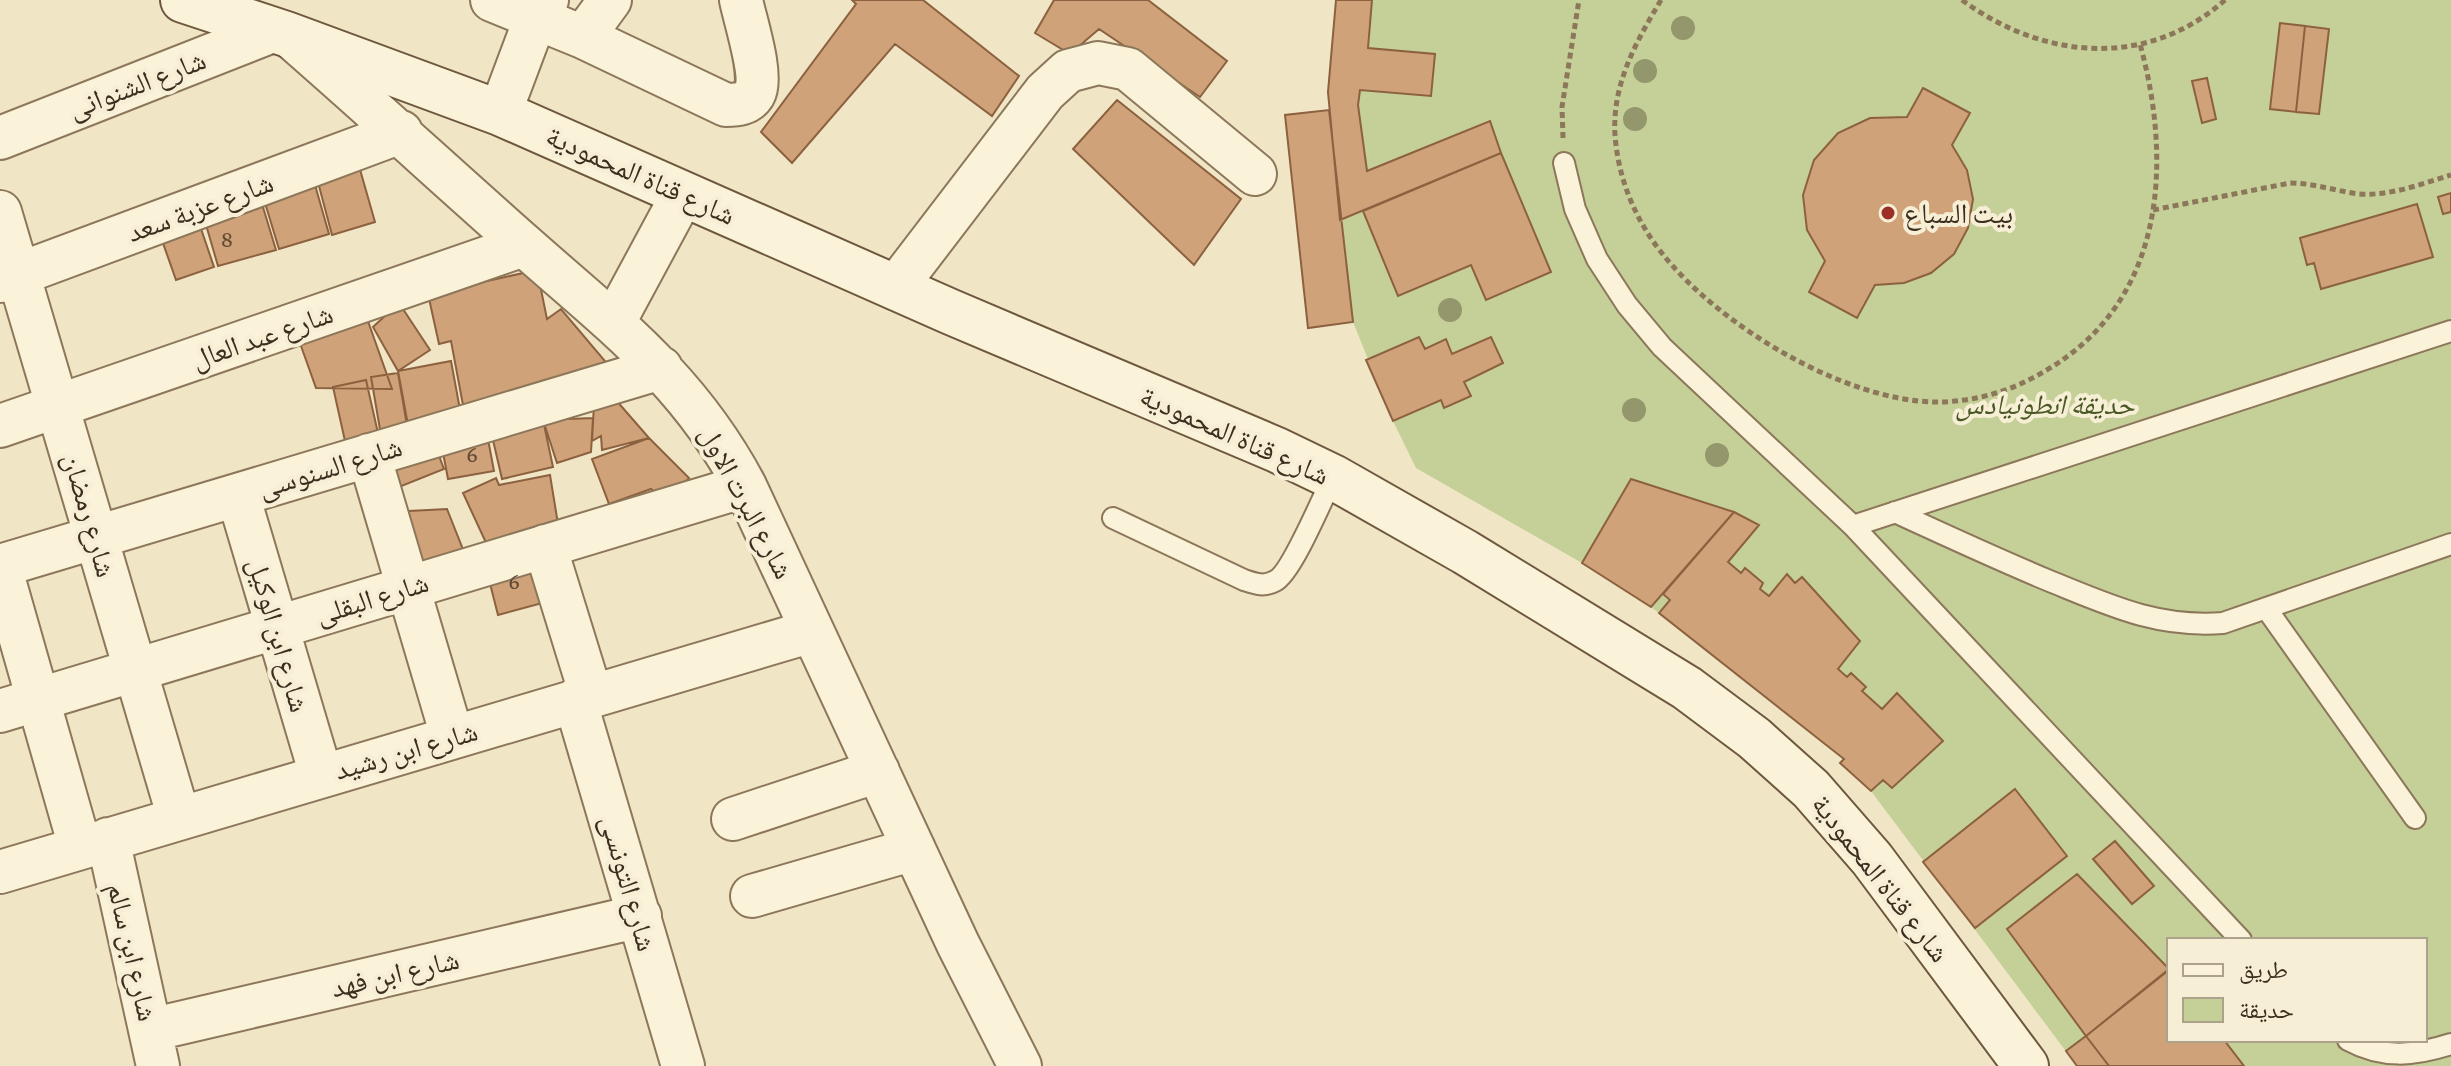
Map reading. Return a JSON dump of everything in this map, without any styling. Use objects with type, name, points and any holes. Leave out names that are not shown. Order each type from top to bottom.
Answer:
[{"type":"main road","name":"شارع البرت الاول","points":[[183,0],[280,32]]},
{"type":"main road","name":"شارع قناة المحمودية","points":[[280,32],[500,113],[895,288],[1277,450],[1333,477],[1465,552],[1687,688],[1754,738],[1811,789],[1872,859],[2026,1066]]},
{"type":"street","points":[[492,0],[542,8],[583,37],[726,105],[742,104],[754,94],[758,79],[741,0]]},
{"type":"street","points":[[583,37],[610,0]]},
{"type":"street","points":[[500,113],[542,8]]},
{"type":"street","name":"شارع البرت الاول","points":[[280,32],[401,132],[524,245],[614,322],[661,368],[708,423],[745,486],[958,944],[1020,1066]]},
{"type":"street","name":"شارع الشنوانى","points":[[0,138],[280,32]]},
{"type":"street","points":[[895,288],[1045,92],[1068,71],[1098,63],[1128,69],[1255,174]]},
{"type":"street","name":"شارع عزبة سعد","points":[[9,277],[401,132]]},
{"type":"street","points":[[614,322],[683,194]]},
{"type":"street","name":"شارع رمضان","points":[[0,212],[9,277],[58,407],[179,818]]},
{"type":"street","name":"شارع عبد العال","points":[[0,426],[524,245]]},
{"type":"street","name":"شارع السنوسى","points":[[0,566],[661,368]]},
{"type":"street","points":[[369,455],[452,736]]},
{"type":"street","name":"شارع البقلى","points":[[19,705],[745,486]]},
{"type":"street","name":"شارع ابن الوكيل","points":[[238,495],[321,775]]},
{"type":"street","name":"شارع التونسى","points":[[545,546],[640,916],[683,1066]]},
{"type":"street","name":"شارع ابن سالم","points":[[0,566],[19,705],[94,843],[154,1048]]},
{"type":"street","name":"شارع ابن رشيد","points":[[0,872],[812,631]]},
{"type":"street","points":[[733,819],[878,771]]},
{"type":"street","points":[[752,896],[914,849]]},
{"type":"street","name":"شارع ابن فهد","points":[[154,1048],[640,916]]},
{"type":"lane","points":[[1564,163],[1575,209],[1597,259],[1627,305],[1662,347],[1853,526],[2239,938]]},
{"type":"lane","points":[[1853,526],[2451,331]]},
{"type":"lane","points":[[1113,518],[1244,580],[1261,585],[1278,580],[1289,566],[1333,477]]},
{"type":"lane","points":[[1895,512],[2022,570],[2146,618],[2197,625],[2223,623],[2451,544]]},
{"type":"lane","points":[[2266,608],[2415,818]]},
{"type":"lane","points":[[2352,1042],[2390,1055],[2422,1053],[2451,1044]]},
{"type":"path","points":[[1564,163],[1562,107],[1579,0]]},
{"type":"path","points":[[1661,0],[1634,44],[1623,72],[1615,133],[1627,194],[1661,252],[1693,287],[1743,327],[1811,368],[1878,393],[1934,402],[1968,400],[2001,392],[2032,379],[2070,355],[2108,317],[2127,289],[2141,260],[2153,210],[2158,168],[2157,126],[2151,84],[2140,44]]},
{"type":"path","points":[[1962,0],[1987,19],[2016,33],[2045,43],[2077,48],[2140,44],[2194,22],[2225,0]]},
{"type":"path","points":[[2153,210],[2290,183],[2313,183],[2356,193],[2378,194],[2451,175]]},
{"type":"green space","name":"حديقة انطونيادس","points":[[1336,0],[2451,0],[2451,1066],[2077,1066],[1871,791],[1840,763],[1843,758],[1651,607],[1582,563],[1416,468],[1393,421],[1353,322],[1328,92]]},
{"type":"building","points":[[852,0],[923,0],[1019,76],[992,116],[895,44],[792,163],[761,132],[856,4]]},
{"type":"building","points":[[1054,0],[1148,0],[1227,61],[1200,97],[1099,29],[1070,54],[1035,33]]},
{"type":"building","points":[[1336,0],[1372,0],[1368,48],[1435,54],[1431,96],[1360,90],[1358,105],[1367,171],[1490,121],[1501,153],[1340,220],[1328,92]]},
{"type":"building","points":[[2280,23],[2305,26],[2296,112],[2270,109]]},
{"type":"building","points":[[2305,26],[2329,29],[2319,114],[2296,112]]},
{"type":"building","points":[[2207,78],[2216,119],[2202,123],[2192,81]]},
{"type":"building","name":"بيت السباع","points":[[1923,88],[1970,113],[1952,145],[1967,170],[1973,199],[1968,228],[1954,254],[1931,273],[1904,283],[1875,285],[1857,318],[1809,292],[1825,261],[1807,230],[1803,195],[1814,160],[1838,133],[1870,118],[1907,117]]},
{"type":"building","points":[[1117,100],[1241,199],[1194,265],[1073,149]]},
{"type":"building","points":[[1329,110],[1353,322],[1308,328],[1285,115]]},
{"type":"building","points":[[1501,153],[1551,272],[1486,300],[1471,265],[1398,296],[1363,211]]},
{"type":"building","points":[[357,159],[375,222],[332,235],[315,171]]},
{"type":"building","points":[[313,178],[329,234],[279,249],[262,193]]},
{"type":"building","points":[[2451,193],[2451,212],[2443,214],[2438,197]]},
{"type":"building","points":[[259,194],[276,250],[218,266],[202,211]]},
{"type":"building","points":[[2417,204],[2433,257],[2321,289],[2314,263],[2307,265],[2300,238]]},
{"type":"building","points":[[197,217],[214,267],[176,280],[158,229]]},
{"type":"building","points":[[537,270],[547,319],[561,309],[610,367],[556,387],[463,405],[451,341],[439,344],[428,294]]},
{"type":"building","points":[[399,303],[430,350],[398,371],[373,327]]},
{"type":"building","points":[[364,310],[392,389],[316,388],[296,332]]},
{"type":"building","points":[[1419,337],[1425,349],[1446,339],[1452,354],[1491,337],[1503,363],[1464,382],[1471,396],[1444,408],[1441,400],[1393,421],[1366,360]]},
{"type":"building","points":[[451,361],[461,415],[408,425],[398,371]]},
{"type":"building","points":[[398,373],[409,437],[382,441],[371,377]]},
{"type":"building","points":[[366,380],[380,442],[347,450],[333,387]]},
{"type":"building","points":[[615,399],[649,438],[602,450],[601,436],[592,441],[594,404]]},
{"type":"building","points":[[593,418],[591,452],[557,463],[543,420]]},
{"type":"building","points":[[543,420],[553,467],[502,479],[490,427]]},
{"type":"building","points":[[487,434],[494,471],[448,479],[441,442]]},
{"type":"building","points":[[649,438],[689,478],[666,502],[651,489],[609,504],[592,459]]},
{"type":"building","points":[[434,443],[444,469],[394,489],[383,462]]},
{"type":"building","points":[[550,475],[559,530],[488,547],[463,493],[496,478],[499,485]]},
{"type":"building","points":[[1631,479],[1734,512],[1651,607],[1582,563]]},
{"type":"building","points":[[447,509],[464,552],[414,570],[400,521],[409,511]]},
{"type":"building","points":[[1734,512],[1759,525],[1728,562],[1741,573],[1745,568],[1763,583],[1760,589],[1769,596],[1787,574],[1795,583],[1802,577],[1860,641],[1838,669],[1847,677],[1851,673],[1866,687],[1862,691],[1882,709],[1897,693],[1943,741],[1892,788],[1883,780],[1871,791],[1840,763],[1844,759],[1659,613],[1670,600],[1663,594]]},
{"type":"building","points":[[545,552],[557,599],[498,615],[486,568]]},
{"type":"building","points":[[2015,789],[2067,856],[1975,928],[1923,862]]},
{"type":"building","points":[[2115,841],[2154,886],[2132,904],[2093,859]]},
{"type":"building","points":[[2077,874],[2167,967],[2167,971],[2086,1036],[2007,929]]},
{"type":"building","points":[[2167,972],[2167,1042],[2226,1042],[2244,1066],[2109,1066],[2086,1036]]},
{"type":"building","points":[[2086,1036],[2109,1066],[2077,1066],[2066,1051]]},
{"type":"place","name":"بيت السباع","points":[[1888,213]]}]
